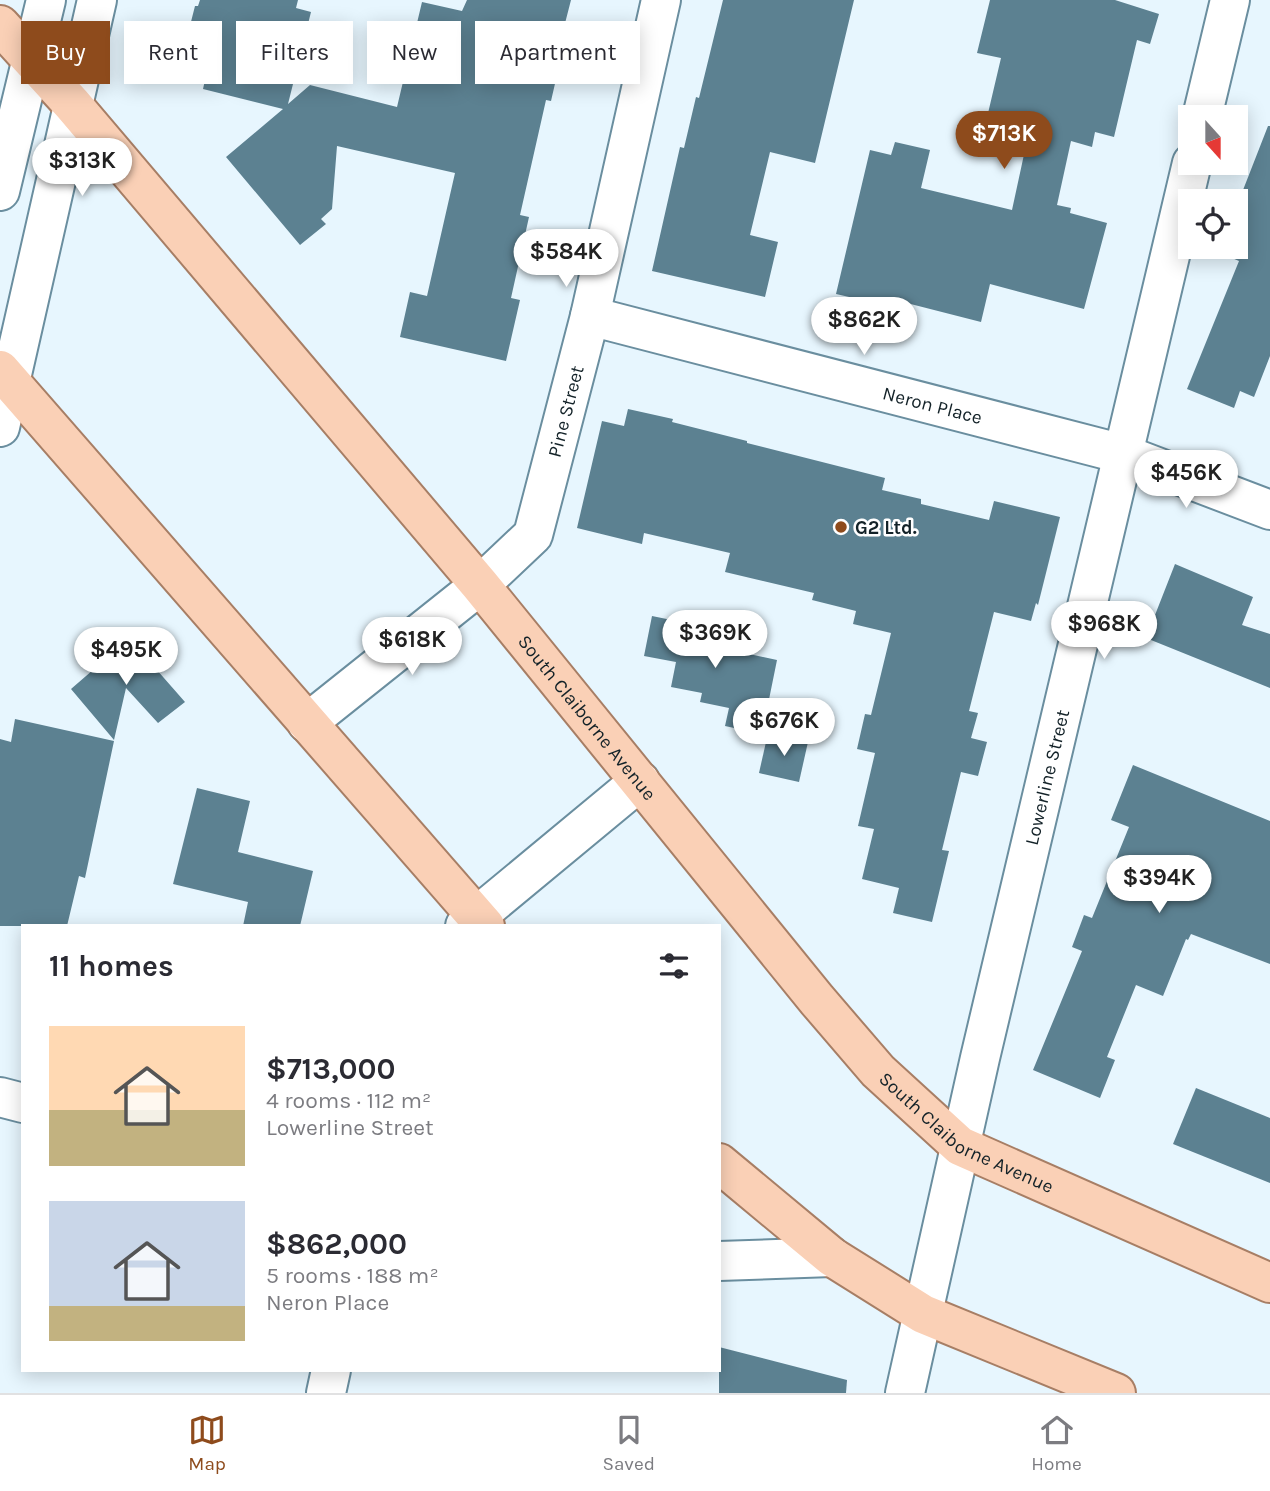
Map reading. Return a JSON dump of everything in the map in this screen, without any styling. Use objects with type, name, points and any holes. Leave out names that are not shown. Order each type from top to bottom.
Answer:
[{"type":"main road","name":"South Claiborne Avenue","points":[[0,25],[21,49]]},
{"type":"main road","name":"South Claiborne Avenue","points":[[53,84],[480,585],[878,1071],[960,1146],[1270,1283]]},
{"type":"main road","points":[[6,377],[307,723],[475,922]]},
{"type":"main road","points":[[721,1165],[832,1257],[923,1314],[1116,1393]]},
{"type":"street","points":[[41,21],[46,0]]},
{"type":"street","points":[[0,427],[6,377],[97,0]]},
{"type":"street","name":"Pine Street","points":[[307,723],[480,585],[533,535],[590,316],[661,0]]},
{"type":"street","points":[[1205,105],[1230,0]]},
{"type":"street","points":[[0,191],[26,84]]},
{"type":"street","name":"Lowerline Street","points":[[905,1393],[960,1146],[1189,175]]},
{"type":"street","name":"Neron Place","points":[[590,316],[1123,454],[1270,510]]},
{"type":"street","points":[[475,922],[640,781]]},
{"type":"street","points":[[0,1097],[21,1102]]},
{"type":"street","points":[[721,1261],[832,1257]]},
{"type":"street","points":[[326,1393],[331,1372]]},
{"type":"building","points":[[200,0],[298,0],[296,8],[311,12],[309,21],[236,21],[236,84],[293,84],[288,104],[310,85],[397,107],[402,84],[461,84],[461,21],[417,21],[422,2],[462,11],[467,0],[571,0],[566,21],[475,21],[475,84],[555,84],[551,101],[546,100],[520,215],[529,217],[511,298],[520,300],[506,361],[400,337],[410,292],[427,296],[455,173],[337,146],[332,209],[321,219],[326,224],[300,245],[226,157],[283,109],[203,89],[204,84],[222,84],[222,21],[191,21],[195,6],[198,6]]},
{"type":"building","points":[[723,0],[854,0],[815,163],[770,152],[750,235],[778,242],[765,297],[652,271],[680,147],[684,148],[696,97],[699,98]]},
{"type":"building","points":[[990,0],[1115,0],[1159,14],[1150,44],[1137,40],[1114,137],[1095,132],[1092,147],[1071,141],[1057,205],[1071,208],[1070,213],[1107,223],[1084,309],[990,284],[981,322],[895,300],[893,307],[836,294],[870,150],[891,155],[895,142],[930,150],[921,188],[1012,210],[1028,136],[985,126],[1001,58],[977,53]]},
{"type":"building","points":[[1270,126],[1270,356],[1254,397],[1240,391],[1234,408],[1187,389],[1239,261],[1234,259],[1248,259],[1248,189],[1243,189]]},
{"type":"building","points":[[628,409],[885,478],[882,490],[921,499],[921,504],[989,520],[994,501],[1060,517],[1038,605],[1036,603],[1031,621],[994,612],[969,711],[978,713],[971,738],[987,742],[978,776],[961,772],[942,850],[949,851],[932,922],[893,913],[899,888],[862,879],[874,829],[858,826],[875,753],[857,749],[865,714],[871,715],[891,633],[853,624],[856,611],[812,600],[814,593],[725,572],[730,553],[644,533],[642,544],[577,528],[602,421],[624,426]]},
{"type":"building","points":[[1175,564],[1253,597],[1242,625],[1270,634],[1270,688],[1146,638]]},
{"type":"building","points":[[652,616],[730,632],[726,649],[777,660],[762,734],[725,726],[729,708],[700,702],[702,693],[671,687],[676,662],[644,656]]},
{"type":"building","points":[[138,631],[135,645],[185,702],[158,723],[126,688],[114,740],[71,689]]},
{"type":"building","points":[[15,719],[114,741],[85,878],[79,876],[67,924],[0,926],[0,739],[11,742]]},
{"type":"building","points":[[768,733],[808,742],[799,782],[759,773]]},
{"type":"building","points":[[1133,765],[1270,821],[1270,964],[1191,934],[1188,940],[1186,939],[1163,996],[1136,985],[1107,1057],[1115,1060],[1100,1098],[1033,1070],[1082,951],[1072,947],[1084,915],[1092,918],[1129,827],[1111,820]]},
{"type":"building","points":[[197,788],[250,801],[238,852],[313,871],[300,924],[243,924],[248,902],[173,884]]},
{"type":"building","points":[[1196,1088],[1270,1118],[1270,1183],[1173,1144]]},
{"type":"building","points":[[721,1348],[847,1380],[846,1393],[719,1393]]},
{"type":"place","name":"G2 Ltd.","points":[[841,527]]}]
